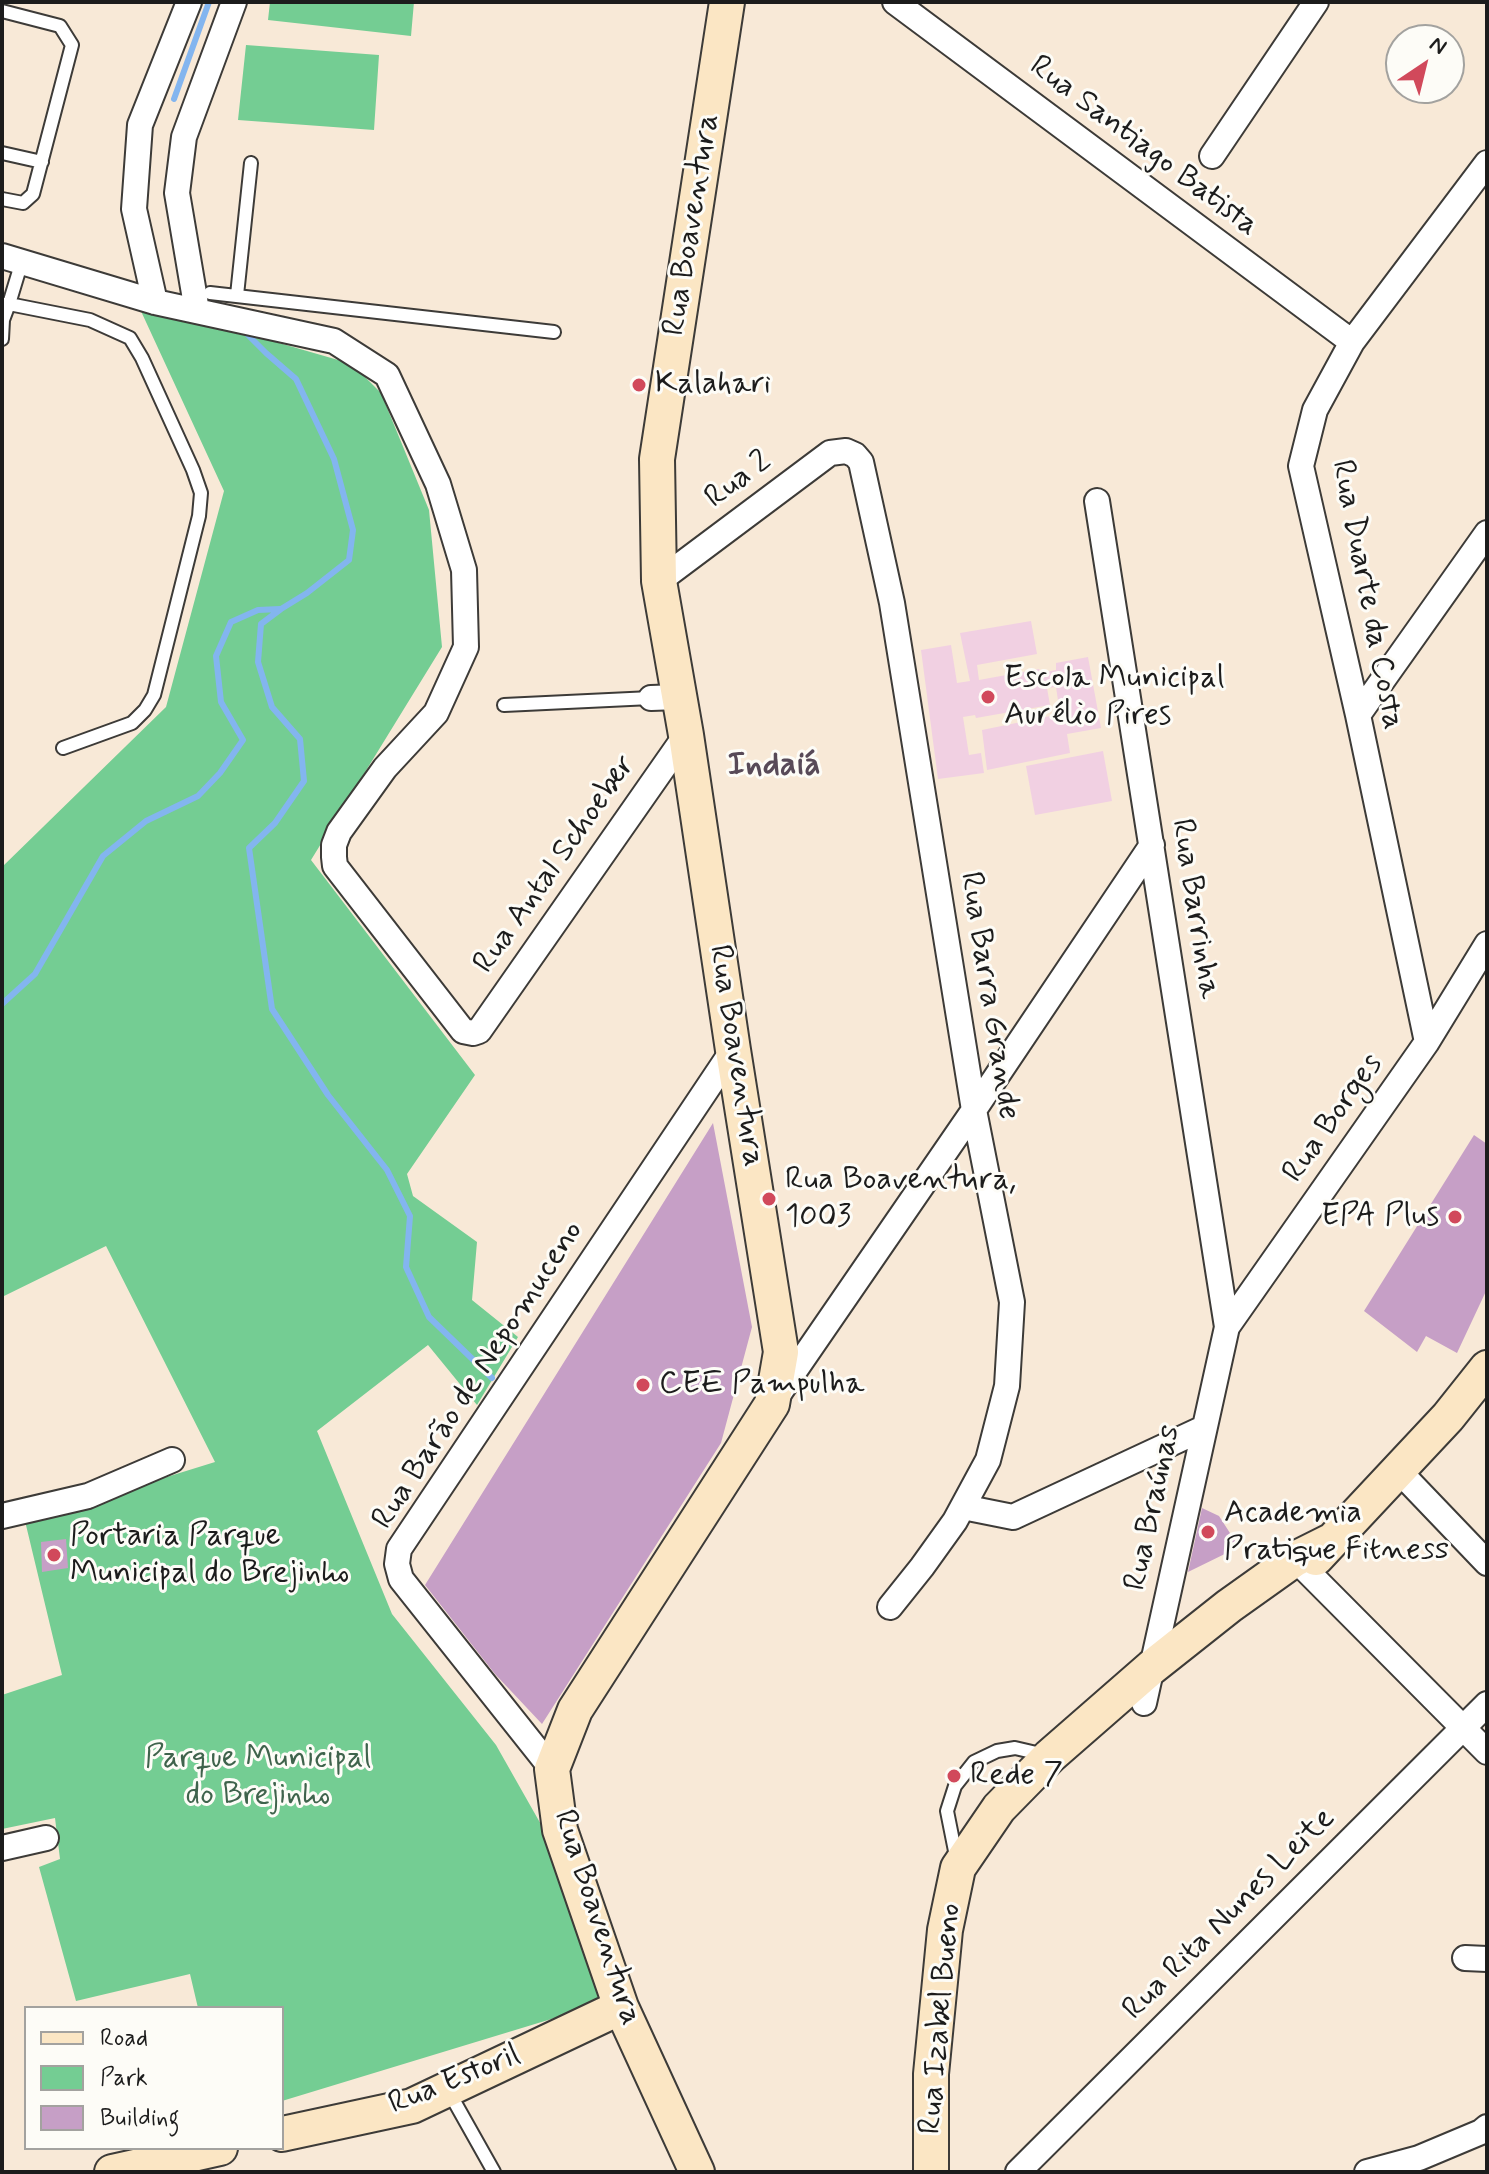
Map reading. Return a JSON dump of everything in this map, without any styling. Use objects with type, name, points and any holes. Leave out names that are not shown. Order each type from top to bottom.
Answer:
[{"type":"street","points":[[155,302],[134,209],[140,125],[189,2]]},
{"type":"street","points":[[12,258],[155,302],[200,299],[177,193],[184,137],[234,2]]},
{"type":"street","name":"Rua Boaventura","points":[[697,2172],[621,2007],[560,1830],[552,1769],[575,1710],[772,1404],[781,1352],[686,735],[665,698],[659,581],[657,459],[727,2]]},
{"type":"street","name":"Rua Santiago Batista","points":[[895,2],[1352,342]]},
{"type":"street","points":[[1212,156],[1316,2]]},
{"type":"street","name":"Rua Duarte da Costa","points":[[1427,1042],[1358,715],[1301,466],[1315,410],[1352,342],[1487,163]]},
{"type":"street","name":"Rua Antal Schoeber","points":[[200,299],[334,341],[387,375],[438,484],[464,570],[466,647],[436,713],[385,768],[339,832],[334,845],[335,866],[463,1031],[479,1031],[686,735]]},
{"type":"street","name":"Rua 2","points":[[659,581],[830,453],[846,451],[861,462]]},
{"type":"street","name":"Rua Barra Grande","points":[[861,462],[892,603],[974,1110],[1012,1302],[1007,1386],[988,1460],[963,1507],[890,1607]]},
{"type":"street","name":"Rua Barrinha","points":[[1097,501],[1227,1327]]},
{"type":"street","points":[[1358,715],[1487,533]]},
{"type":"street","points":[[772,1404],[1152,845]]},
{"type":"street","name":"Rua Borges","points":[[1227,1327],[1427,1042],[1487,944]]},
{"type":"street","name":"Rua Barão de Nepomuceno","points":[[552,1769],[401,1579],[397,1564],[399,1549],[733,1050]]},
{"type":"street","name":"Rua Braúnas","points":[[1144,1703],[1227,1327]]},
{"type":"street","name":"Rua Izabel Bueno","points":[[1050,1756],[1144,1703],[1300,1564],[1331,1541],[1448,1417],[1487,1368]]},
{"type":"street","points":[[963,1507],[1013,1517],[1204,1428]]},
{"type":"street","points":[[2,1516],[88,1496],[172,1460]]},
{"type":"street","points":[[1397,1469],[1487,1563]]},
{"type":"street","points":[[1300,1564],[1487,1752]]},
{"type":"street","name":"Rua Izabel Bueno","points":[[931,2172],[931,2074],[945,1930],[958,1868],[999,1808],[1050,1756],[1152,1667],[1229,1606],[1300,1564]]},
{"type":"street","name":"Rua Rita Nunes Leite","points":[[1018,2172],[1487,1704]]},
{"type":"street","points":[[2,1848],[46,1838]]},
{"type":"street","name":"Rua Estoril","points":[[284,2134],[412,2106],[621,2007]]},
{"type":"street","points":[[1367,2172],[1419,2158],[1487,2127]]},
{"type":"street","points":[[112,2172],[211,2150]]},
{"type":"lane","points":[[2,11],[60,26],[72,45],[33,194],[23,203],[2,199]]},
{"type":"lane","points":[[2,153],[42,162]]},
{"type":"lane","points":[[237,295],[251,163]]},
{"type":"lane","points":[[2,339],[12,258]]},
{"type":"lane","points":[[200,299],[237,295],[554,332]]},
{"type":"lane","points":[[6,304],[90,320],[130,338],[142,358],[201,493],[199,516],[154,695],[132,723],[63,748]]},
{"type":"lane","points":[[504,705],[665,698]]},
{"type":"lane","points":[[958,1868],[947,1811],[955,1786],[974,1762],[997,1751],[1015,1748],[1050,1756]]},
{"type":"lane","points":[[447,2089],[494,2172]]},
{"type":"shaded area","name":"Escola Municipal Aurélio Pires","points":[[1031,621],[1037,654],[977,665],[979,680],[1039,669],[1041,673],[1056,670],[1056,663],[1088,657],[1101,728],[1067,734],[1070,753],[987,770],[982,730],[1060,714],[1056,687],[1047,688],[1050,705],[976,718],[975,715],[963,717],[969,755],[981,753],[984,773],[938,779],[921,650],[951,645],[957,683],[970,681],[960,633]]},
{"type":"shaded area","name":"Escola Municipal Aurélio Pires","points":[[1103,751],[1112,801],[1035,815],[1026,766]]},
{"type":"green space","points":[[270,2],[414,2],[411,36],[268,20]]},
{"type":"green space","points":[[246,45],[379,55],[374,130],[238,120]]},
{"type":"green space","name":"Parque Municipal do Brejinho","points":[[140,309],[210,323],[352,364],[381,393],[429,510],[442,647],[311,860],[475,1075],[407,1174],[413,1196],[477,1242],[472,1300],[518,1337],[477,1405],[428,1345],[317,1431],[392,1614],[496,1745],[543,1828],[604,2003],[284,2100],[284,2006],[198,2006],[190,1974],[76,2001],[39,1867],[60,1859],[55,1818],[2,1829],[2,1695],[62,1675],[25,1521],[215,1462],[106,1246],[2,1297],[2,867],[166,707],[224,491]]},
{"type":"building","name":"CEE Pampulha","points":[[713,1123],[752,1327],[721,1443],[542,1724],[495,1674],[425,1585]]},
{"type":"building","name":"EPA Plus","points":[[1474,1135],[1487,1144],[1487,1289],[1457,1353],[1426,1336],[1417,1352],[1364,1311]]},
{"type":"building","name":"Academia Pratique Fitness","points":[[1202,1508],[1219,1516],[1239,1547],[1188,1572]]},
{"type":"building","name":"Portaria Parque Municipal do Brejinho","points":[[66,1539],[68,1568],[42,1572],[41,1542]]},
{"type":"waterway","points":[[174,99],[209,2]]},
{"type":"waterway","points":[[246,333],[296,379],[334,459],[353,530],[349,560],[261,624],[258,662],[272,707],[300,739],[304,781],[275,823],[249,848],[272,1009],[328,1095],[387,1170],[410,1216],[406,1267],[429,1317],[492,1378]]},
{"type":"waterway","points":[[2,1004],[35,974],[103,856],[146,821],[198,796],[220,773],[243,740],[221,702],[216,656],[231,622],[258,610],[280,609]]},
{"type":"place","name":"Kalahari","points":[[639,385]]},
{"type":"place","name":"Escola Municipal Aurélio Pires","points":[[988,697]]},
{"type":"place","name":"Rua Boaventura, 1003","points":[[769,1199]]},
{"type":"place","name":"EPA Plus","points":[[1455,1217]]},
{"type":"place","name":"CEE Pampulha","points":[[643,1385]]},
{"type":"place","name":"Academia Pratique Fitness","points":[[1208,1532]]},
{"type":"place","name":"Portaria Parque Municipal do Brejinho","points":[[54,1555]]},
{"type":"place","name":"Rede 7","points":[[954,1776]]},
{"type":"district","name":"Indaiá","points":[[774,767]]}]
